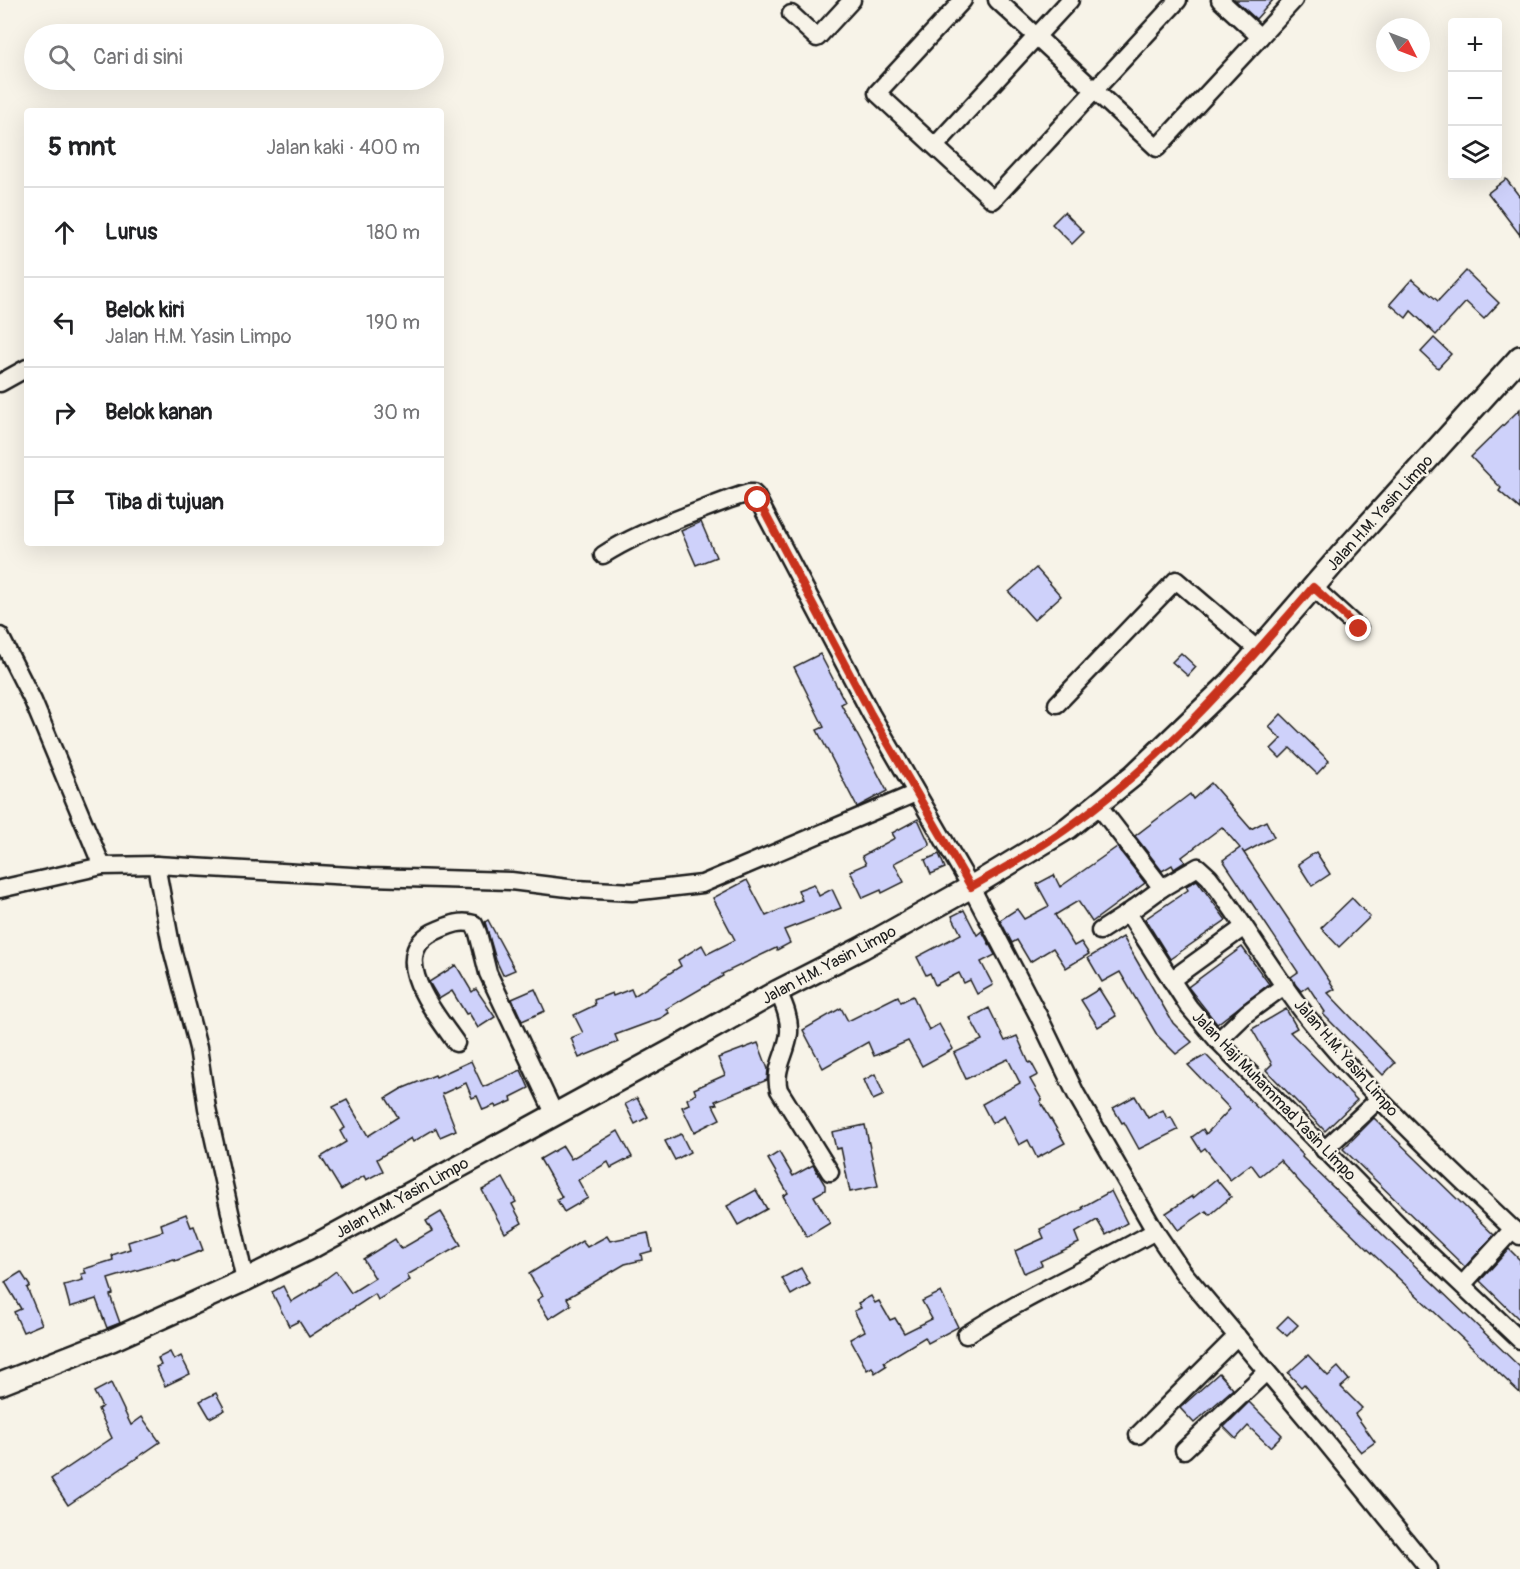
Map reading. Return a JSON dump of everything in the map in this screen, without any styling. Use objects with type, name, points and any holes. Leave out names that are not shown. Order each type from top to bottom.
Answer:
[{"type":"main road","name":"Jalan H.M. Yasin Limpo","points":[[0,1384],[112,1340],[314,1246],[778,991],[862,948],[1038,847],[1098,805],[1134,775],[1214,698],[1520,358]]},
{"type":"street","points":[[791,14],[817,38],[852,0]]},
{"type":"street","points":[[963,0],[877,93],[993,200],[1178,0]]},
{"type":"street","points":[[997,0],[1157,148],[1294,0]]},
{"type":"street","points":[[935,146],[1070,0]]},
{"type":"street","points":[[1220,0],[1260,37]]},
{"type":"street","points":[[0,383],[24,370]]},
{"type":"street","points":[[603,555],[655,528],[753,493],[766,513],[833,644],[971,887],[1038,1015],[1076,1094],[1155,1231],[1182,1271],[1428,1569]]},
{"type":"street","points":[[1056,704],[1176,580],[1258,650]]},
{"type":"street","points":[[1313,587],[1359,629]]},
{"type":"street","points":[[0,636],[33,701],[102,866]]},
{"type":"street","points":[[1,888],[102,866],[156,865],[369,877],[511,881],[576,889],[642,891],[702,884],[719,878],[916,793]]},
{"type":"street","points":[[1098,805],[1162,888],[1128,914],[1100,931]]},
{"type":"street","points":[[156,865],[171,945],[198,1048],[207,1108],[244,1280]]},
{"type":"street","name":"Jalan H.M. Yasin Limpo","points":[[1162,888],[1198,867],[1222,894],[1308,1018],[1379,1099],[1516,1233]]},
{"type":"street","name":"Jalan Haji Muhammad Yasin Limpo","points":[[1128,914],[1189,1007],[1218,1041],[1405,1231],[1520,1340]]},
{"type":"street","points":[[456,1043],[422,991],[413,962],[417,945],[425,935],[465,921],[474,924],[488,973],[555,1115]]},
{"type":"street","points":[[1171,980],[1245,927]]},
{"type":"street","points":[[1218,1041],[1247,1013],[1285,985]]},
{"type":"street","points":[[778,991],[788,1015],[789,1035],[776,1081],[779,1090],[830,1172]]},
{"type":"street","points":[[1324,1150],[1379,1099]]},
{"type":"street","points":[[966,1335],[1014,1305],[1113,1256],[1155,1231]]},
{"type":"street","points":[[1463,1284],[1516,1233]]},
{"type":"street","points":[[1138,1435],[1237,1336]]},
{"type":"street","points":[[1184,1450],[1266,1372]]},
{"type":"building","points":[[1235,0],[1273,0],[1256,19]]},
{"type":"building","points":[[1506,179],[1520,197],[1520,235],[1488,193]]},
{"type":"building","points":[[1064,212],[1084,232],[1072,244],[1052,224]]},
{"type":"building","points":[[1466,271],[1499,303],[1484,319],[1466,302],[1436,335],[1411,311],[1406,318],[1390,304],[1412,279],[1438,301]]},
{"type":"building","points":[[1434,338],[1451,354],[1438,368],[1421,352]]},
{"type":"building","points":[[1520,409],[1520,509],[1499,491],[1501,488],[1471,457]]},
{"type":"building","points":[[701,522],[716,557],[696,565],[681,531]]},
{"type":"building","points":[[1036,568],[1061,596],[1034,620],[1009,592]]},
{"type":"building","points":[[1181,653],[1196,667],[1188,676],[1172,662]]},
{"type":"building","points":[[820,654],[845,702],[841,704],[887,791],[857,807],[817,730],[824,727],[794,667]]},
{"type":"building","points":[[1281,714],[1329,761],[1317,774],[1290,748],[1280,758],[1271,749],[1281,739],[1269,727]]},
{"type":"building","points":[[1211,783],[1251,829],[1266,821],[1274,837],[1244,853],[1335,989],[1328,993],[1395,1063],[1383,1075],[1323,1014],[1325,1012],[1308,986],[1301,991],[1295,984],[1291,977],[1298,972],[1223,860],[1240,848],[1222,827],[1182,857],[1185,862],[1174,869],[1172,865],[1162,871],[1135,836],[1190,794],[1193,799]]},
{"type":"building","points":[[918,819],[930,845],[894,863],[904,882],[882,893],[881,890],[863,898],[850,871],[866,864],[862,856],[895,838],[892,833]]},
{"type":"building","points":[[1117,847],[1145,883],[1092,922],[1078,901],[1055,915],[1074,946],[1081,942],[1089,954],[1066,968],[1053,948],[1030,962],[1017,940],[1012,943],[1000,920],[1017,909],[1024,919],[1049,906],[1037,884],[1054,875],[1060,887]]},
{"type":"building","points":[[1316,852],[1330,874],[1312,886],[1298,864]]},
{"type":"building","points":[[939,854],[945,868],[931,874],[925,860]]},
{"type":"building","points":[[747,880],[766,916],[802,900],[798,890],[814,884],[819,896],[832,889],[841,908],[784,930],[790,943],[722,974],[723,976],[666,1009],[669,1013],[661,1018],[615,1035],[618,1042],[579,1058],[571,1038],[583,1033],[574,1015],[595,1005],[594,1000],[612,993],[613,996],[631,989],[634,996],[681,966],[678,960],[702,945],[707,954],[735,940],[713,898]]},
{"type":"building","points":[[1197,880],[1226,920],[1170,959],[1145,919],[1188,890],[1186,886]]},
{"type":"building","points":[[1352,898],[1370,917],[1339,947],[1321,928]]},
{"type":"building","points":[[964,910],[977,935],[982,931],[995,955],[981,962],[993,985],[977,994],[970,980],[964,983],[959,973],[935,985],[930,973],[926,975],[917,957],[961,934],[952,916]]},
{"type":"building","points":[[488,920],[515,970],[503,975],[496,960],[485,922]]},
{"type":"building","points":[[1123,937],[1173,1023],[1192,1042],[1176,1054],[1157,1035],[1120,972],[1102,982],[1088,958]]},
{"type":"building","points":[[1242,947],[1269,984],[1217,1024],[1188,987]]},
{"type":"building","points":[[456,965],[472,992],[476,989],[495,1017],[478,1028],[452,991],[439,999],[429,982]]},
{"type":"building","points":[[535,989],[545,1011],[522,1021],[512,999]]},
{"type":"building","points":[[1099,989],[1116,1016],[1098,1027],[1081,1000]]},
{"type":"building","points":[[898,996],[901,1002],[913,996],[929,1030],[939,1024],[953,1049],[922,1066],[908,1041],[874,1056],[868,1042],[823,1068],[803,1030],[841,1008],[848,1021]]},
{"type":"building","points":[[989,1008],[1005,1041],[1017,1036],[1029,1063],[1031,1062],[1038,1075],[1030,1079],[1065,1143],[1037,1158],[1028,1140],[1019,1145],[1004,1116],[992,1123],[982,1104],[1020,1083],[1008,1059],[966,1079],[954,1053],[982,1040],[970,1018]]},
{"type":"building","points":[[1286,1009],[1297,1028],[1290,1032],[1357,1100],[1325,1131],[1266,1070],[1272,1064],[1252,1029]]},
{"type":"building","points":[[758,1043],[768,1069],[767,1080],[715,1101],[717,1104],[713,1105],[720,1119],[694,1132],[682,1107],[689,1104],[687,1099],[696,1094],[694,1089],[725,1075],[718,1058]]},
{"type":"building","points":[[1206,1055],[1303,1155],[1302,1157],[1520,1367],[1520,1393],[1375,1256],[1304,1187],[1280,1160],[1260,1176],[1251,1164],[1230,1180],[1205,1148],[1201,1151],[1192,1137],[1203,1129],[1206,1134],[1230,1109],[1188,1065]]},
{"type":"building","points":[[471,1061],[483,1087],[521,1070],[529,1088],[511,1097],[512,1101],[496,1108],[495,1105],[483,1110],[477,1096],[472,1098],[466,1083],[442,1094],[456,1130],[440,1137],[436,1128],[413,1142],[411,1138],[377,1159],[383,1171],[366,1180],[364,1176],[341,1190],[321,1157],[346,1142],[340,1131],[345,1128],[333,1107],[347,1100],[368,1136],[398,1117],[386,1098],[401,1089],[435,1075],[436,1077]]},
{"type":"building","points":[[875,1074],[884,1095],[873,1100],[864,1080]]},
{"type":"building","points":[[1135,1096],[1148,1118],[1163,1110],[1167,1119],[1171,1117],[1178,1130],[1139,1149],[1113,1108]]},
{"type":"building","points":[[637,1098],[648,1117],[635,1124],[625,1104]]},
{"type":"building","points":[[1374,1118],[1494,1235],[1465,1267],[1343,1149]]},
{"type":"building","points":[[865,1125],[878,1186],[850,1192],[841,1148],[836,1149],[832,1132]]},
{"type":"building","points":[[618,1131],[632,1157],[611,1168],[608,1162],[578,1180],[588,1198],[564,1212],[557,1200],[562,1197],[540,1159],[563,1146],[571,1159]]},
{"type":"building","points":[[681,1134],[690,1152],[675,1160],[665,1141]]},
{"type":"building","points":[[779,1152],[793,1176],[813,1165],[825,1185],[825,1190],[814,1196],[830,1223],[807,1237],[783,1196],[788,1193],[768,1159]]},
{"type":"building","points":[[503,1178],[516,1202],[512,1204],[522,1223],[505,1233],[482,1190]]},
{"type":"building","points":[[1216,1179],[1231,1197],[1210,1215],[1206,1211],[1178,1230],[1166,1213],[1192,1196],[1193,1198]]},
{"type":"building","points":[[756,1190],[767,1209],[738,1225],[727,1206]]},
{"type":"building","points":[[1111,1191],[1127,1223],[1106,1235],[1097,1220],[1075,1233],[1079,1243],[1040,1261],[1042,1265],[1024,1273],[1015,1251],[1044,1238],[1040,1229],[1083,1209],[1082,1207]]},
{"type":"building","points":[[441,1212],[461,1245],[407,1275],[410,1280],[378,1300],[375,1294],[309,1337],[299,1321],[289,1326],[272,1292],[283,1286],[291,1302],[321,1284],[336,1271],[351,1293],[375,1278],[363,1259],[395,1239],[401,1249],[432,1231],[426,1221]]},
{"type":"building","points":[[186,1214],[191,1227],[194,1226],[203,1250],[175,1261],[174,1259],[108,1279],[113,1294],[110,1295],[120,1323],[107,1328],[96,1299],[70,1307],[64,1285],[83,1280],[81,1274],[86,1273],[84,1269],[113,1260],[112,1255],[130,1249],[128,1242],[163,1231],[161,1224]]},
{"type":"building","points":[[648,1233],[652,1251],[641,1254],[642,1260],[625,1264],[567,1298],[571,1305],[549,1319],[537,1300],[543,1296],[529,1274],[582,1241],[587,1247],[607,1236],[610,1241]]},
{"type":"building","points":[[1509,1249],[1520,1260],[1520,1320],[1480,1281]]},
{"type":"building","points":[[801,1268],[810,1284],[791,1295],[782,1278]]},
{"type":"building","points":[[21,1272],[30,1286],[27,1288],[42,1324],[23,1332],[14,1312],[21,1309],[5,1282]]},
{"type":"building","points":[[941,1292],[958,1327],[928,1343],[925,1337],[884,1362],[886,1366],[875,1373],[872,1367],[867,1370],[850,1339],[865,1331],[854,1311],[861,1308],[858,1303],[871,1296],[875,1303],[879,1301],[890,1320],[895,1318],[904,1333],[932,1319],[922,1301]]},
{"type":"building","points":[[1288,1316],[1298,1325],[1287,1336],[1277,1327]]},
{"type":"building","points":[[170,1352],[174,1360],[181,1356],[190,1374],[165,1386],[156,1367],[161,1365],[158,1358]]},
{"type":"building","points":[[1308,1355],[1328,1376],[1338,1367],[1349,1380],[1341,1387],[1362,1408],[1355,1414],[1375,1442],[1361,1452],[1304,1384],[1301,1387],[1288,1373]]},
{"type":"building","points":[[1219,1373],[1233,1389],[1194,1423],[1180,1408]]},
{"type":"building","points":[[111,1383],[131,1425],[142,1417],[160,1442],[68,1505],[51,1479],[112,1438],[98,1409],[102,1407],[94,1392]]},
{"type":"building","points":[[216,1393],[225,1410],[210,1418],[200,1401]]},
{"type":"building","points":[[1249,1402],[1282,1435],[1270,1447],[1248,1426],[1236,1439],[1224,1427]]},
{"type":"route","points":[[758,500],[871,714],[971,887],[1068,828],[1134,775],[1230,683],[1313,587],[1359,629]]}]
